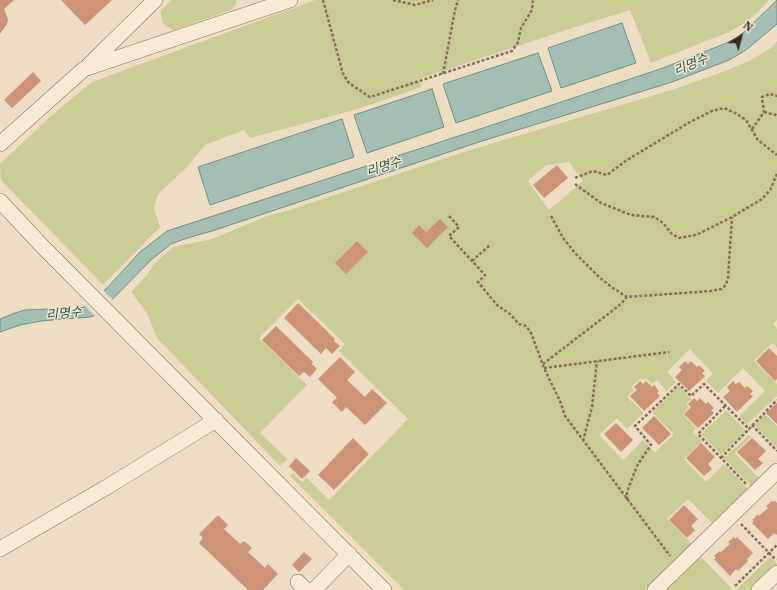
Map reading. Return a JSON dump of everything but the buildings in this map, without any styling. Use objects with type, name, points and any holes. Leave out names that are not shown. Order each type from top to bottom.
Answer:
[{"type":"street","points":[[0,144],[84,69],[155,0]]},
{"type":"street","points":[[84,69],[254,6],[290,0]]},
{"type":"street","points":[[0,201],[44,248],[384,590]]},
{"type":"street","points":[[0,549],[107,487],[216,420]]},
{"type":"street","points":[[655,590],[777,471]]},
{"type":"street","points":[[314,590],[349,554]]},
{"type":"street","points":[[759,590],[777,573]]},
{"type":"path","points":[[323,0],[343,74],[349,83],[370,97],[512,51],[518,42],[521,28],[532,10],[533,0]]},
{"type":"path","points":[[393,0],[415,5],[433,0]]},
{"type":"path","points":[[442,74],[458,0]]},
{"type":"path","points":[[752,129],[764,112],[762,97],[770,94],[777,96]]},
{"type":"path","points":[[575,178],[593,171],[607,175],[627,160],[690,122],[712,111],[724,108],[746,120],[758,140],[777,155]]},
{"type":"path","points":[[764,112],[775,115],[777,112]]},
{"type":"path","points":[[575,184],[601,203],[631,215],[654,217],[663,223],[672,234],[679,238],[696,234],[732,217],[762,199],[770,190],[777,174]]},
{"type":"path","points":[[449,216],[459,227],[449,236],[486,275],[478,282],[497,305],[510,314],[519,324],[526,326],[531,333],[544,368],[560,400],[565,416],[678,567]]},
{"type":"path","points":[[551,216],[563,238],[576,254],[599,277],[613,288],[627,296],[711,291],[721,289],[726,285],[728,278],[732,217]]},
{"type":"path","points":[[472,261],[490,245]]},
{"type":"path","points":[[543,364],[621,304],[627,296]]},
{"type":"path","points":[[544,368],[669,352]]},
{"type":"path","points":[[583,442],[592,407],[597,361]]},
{"type":"path","points":[[627,500],[627,492],[632,476],[651,445],[635,426],[679,384],[691,396],[704,384],[749,429]]},
{"type":"path","points":[[721,458],[777,400]]},
{"type":"path","points":[[725,406],[698,434],[754,493]]},
{"type":"path","points":[[752,426],[777,451]]},
{"type":"path","points":[[732,515],[777,561]]},
{"type":"path","points":[[735,586],[777,545]]},
{"type":"green space","points":[[171,0],[236,0],[237,3],[231,10],[174,30],[163,23],[161,16],[161,11]]},
{"type":"green space","points":[[315,0],[769,0],[756,14],[729,32],[651,63],[630,10],[419,79],[422,87],[358,109],[250,138],[244,130],[205,145],[185,169],[158,194],[154,208],[160,227],[103,285],[1,180],[0,164],[51,116],[92,82]]},
{"type":"green space","points":[[777,41],[777,320],[773,324],[777,329],[777,348],[772,343],[754,361],[777,384],[777,396],[747,424],[739,416],[765,391],[743,368],[718,393],[706,381],[713,374],[690,349],[667,372],[676,382],[667,391],[657,380],[652,384],[646,378],[644,380],[641,378],[631,387],[634,390],[627,397],[644,413],[627,429],[617,418],[599,435],[623,460],[643,440],[655,452],[674,434],[652,412],[679,386],[691,399],[686,404],[689,407],[683,414],[696,428],[693,432],[702,441],[684,459],[706,482],[724,464],[748,489],[712,523],[688,499],[667,519],[692,544],[644,590],[404,590],[290,476],[293,473],[302,482],[307,478],[329,500],[408,419],[339,351],[345,344],[298,299],[259,338],[307,385],[260,433],[287,459],[280,466],[157,338],[147,313],[131,292],[147,275],[154,264],[173,247],[212,239],[267,216],[467,151],[675,89],[728,70],[751,60],[771,48]],"holes":[[[569,162],[583,181],[549,210],[528,181],[546,165]]]},
{"type":"green space","points":[[726,410],[746,431],[721,455],[701,434]]},
{"type":"green space","points":[[765,414],[777,426],[777,448],[755,425]]},
{"type":"green space","points":[[749,435],[751,437],[735,453],[759,478],[751,486],[724,458]]},
{"type":"green space","points":[[700,556],[733,590],[665,590]]},
{"type":"green space","points":[[770,557],[777,564],[777,567],[753,590],[736,590]]},
{"type":"water","name":"리명수","points":[[777,0],[777,24],[746,50],[729,60],[672,82],[479,142],[187,238],[171,244],[152,259],[97,315],[90,317],[41,321],[20,325],[0,332],[0,319],[25,310],[49,309],[70,311],[84,307],[106,289],[140,252],[167,231],[663,68],[739,37]]},
{"type":"water","points":[[622,23],[636,63],[561,88],[548,48]]},
{"type":"water","points":[[538,53],[552,91],[456,123],[443,84]]},
{"type":"water","points":[[432,89],[444,127],[367,153],[354,115]]},
{"type":"water","points":[[342,119],[354,157],[210,205],[198,167]]},
{"type":"pier","points":[[102,289],[114,301],[96,317],[84,305]]}]
